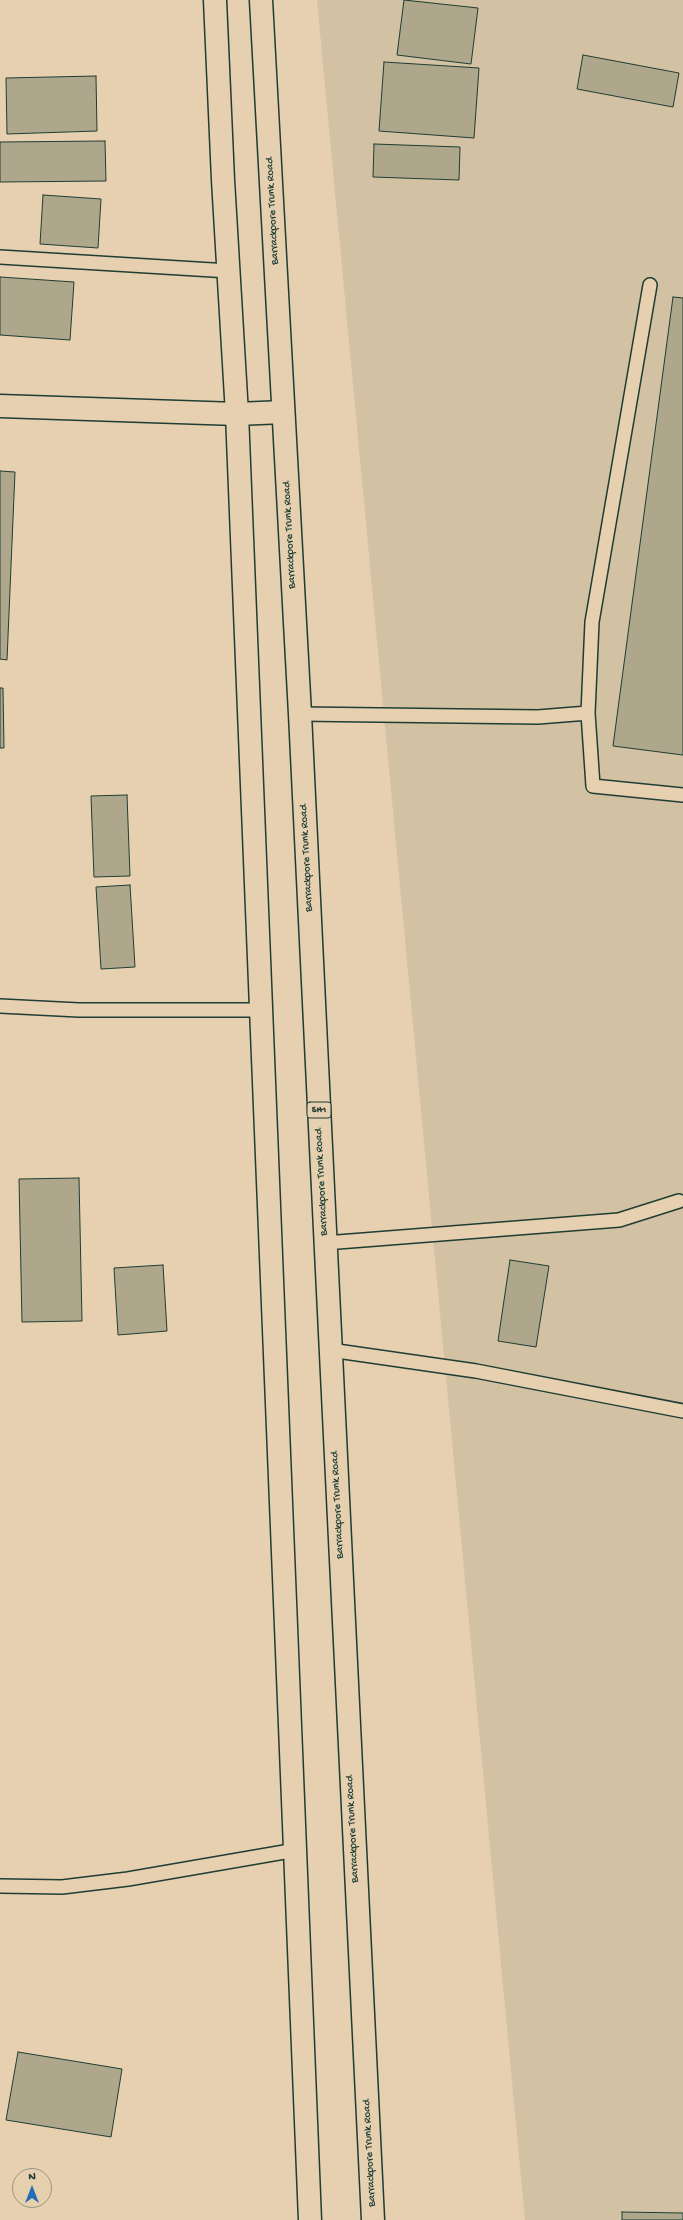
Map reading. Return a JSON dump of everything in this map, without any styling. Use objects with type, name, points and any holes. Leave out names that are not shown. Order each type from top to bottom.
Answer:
[{"type":"main road","points":[[215,0],[222,180],[237,414],[310,2220]]},
{"type":"main road","name":"Barrackpore Trunk Road","points":[[261,0],[300,714],[373,2220]]},
{"type":"main road","points":[[0,406],[237,414],[283,412]]},
{"type":"lane","points":[[0,257],[229,271]]},
{"type":"lane","points":[[650,285],[592,622],[588,712],[593,786],[683,795]]},
{"type":"lane","points":[[300,714],[538,717],[588,712]]},
{"type":"lane","points":[[0,1006],[79,1010],[260,1010]]},
{"type":"lane","points":[[325,1243],[619,1220],[679,1201]]},
{"type":"lane","points":[[330,1350],[476,1371],[683,1411]]},
{"type":"lane","points":[[0,1886],[62,1887],[128,1880],[296,1850]]},
{"type":"shaded area","points":[[317,0],[683,0],[683,2220],[525,2220]]},
{"type":"building","points":[[404,0],[478,8],[471,64],[397,55]]},
{"type":"building","points":[[583,55],[679,73],[673,107],[577,89]]},
{"type":"building","points":[[384,62],[479,68],[474,138],[379,131]]},
{"type":"building","points":[[96,76],[97,131],[7,134],[6,78]]},
{"type":"building","points":[[105,141],[106,181],[0,182],[0,142]]},
{"type":"building","points":[[374,144],[460,147],[459,180],[373,177]]},
{"type":"building","points":[[43,195],[101,199],[98,248],[40,244]]},
{"type":"building","points":[[0,277],[74,282],[70,340],[0,335]]},
{"type":"building","points":[[673,297],[683,298],[683,755],[613,746]]},
{"type":"building","points":[[0,471],[15,472],[7,660],[0,659]]},
{"type":"building","points":[[0,688],[3,688],[4,748],[0,748]]},
{"type":"building","points":[[127,795],[130,876],[94,877],[91,796]]},
{"type":"building","points":[[130,885],[135,967],[101,969],[96,887]]},
{"type":"building","points":[[79,1178],[82,1321],[22,1322],[19,1179]]},
{"type":"building","points":[[510,1260],[549,1266],[536,1347],[498,1341]]},
{"type":"building","points":[[163,1265],[167,1331],[118,1335],[114,1268]]},
{"type":"building","points":[[18,2052],[122,2069],[111,2137],[6,2120]]},
{"type":"building","points":[[622,2212],[683,2213],[683,2220],[622,2220]]}]
